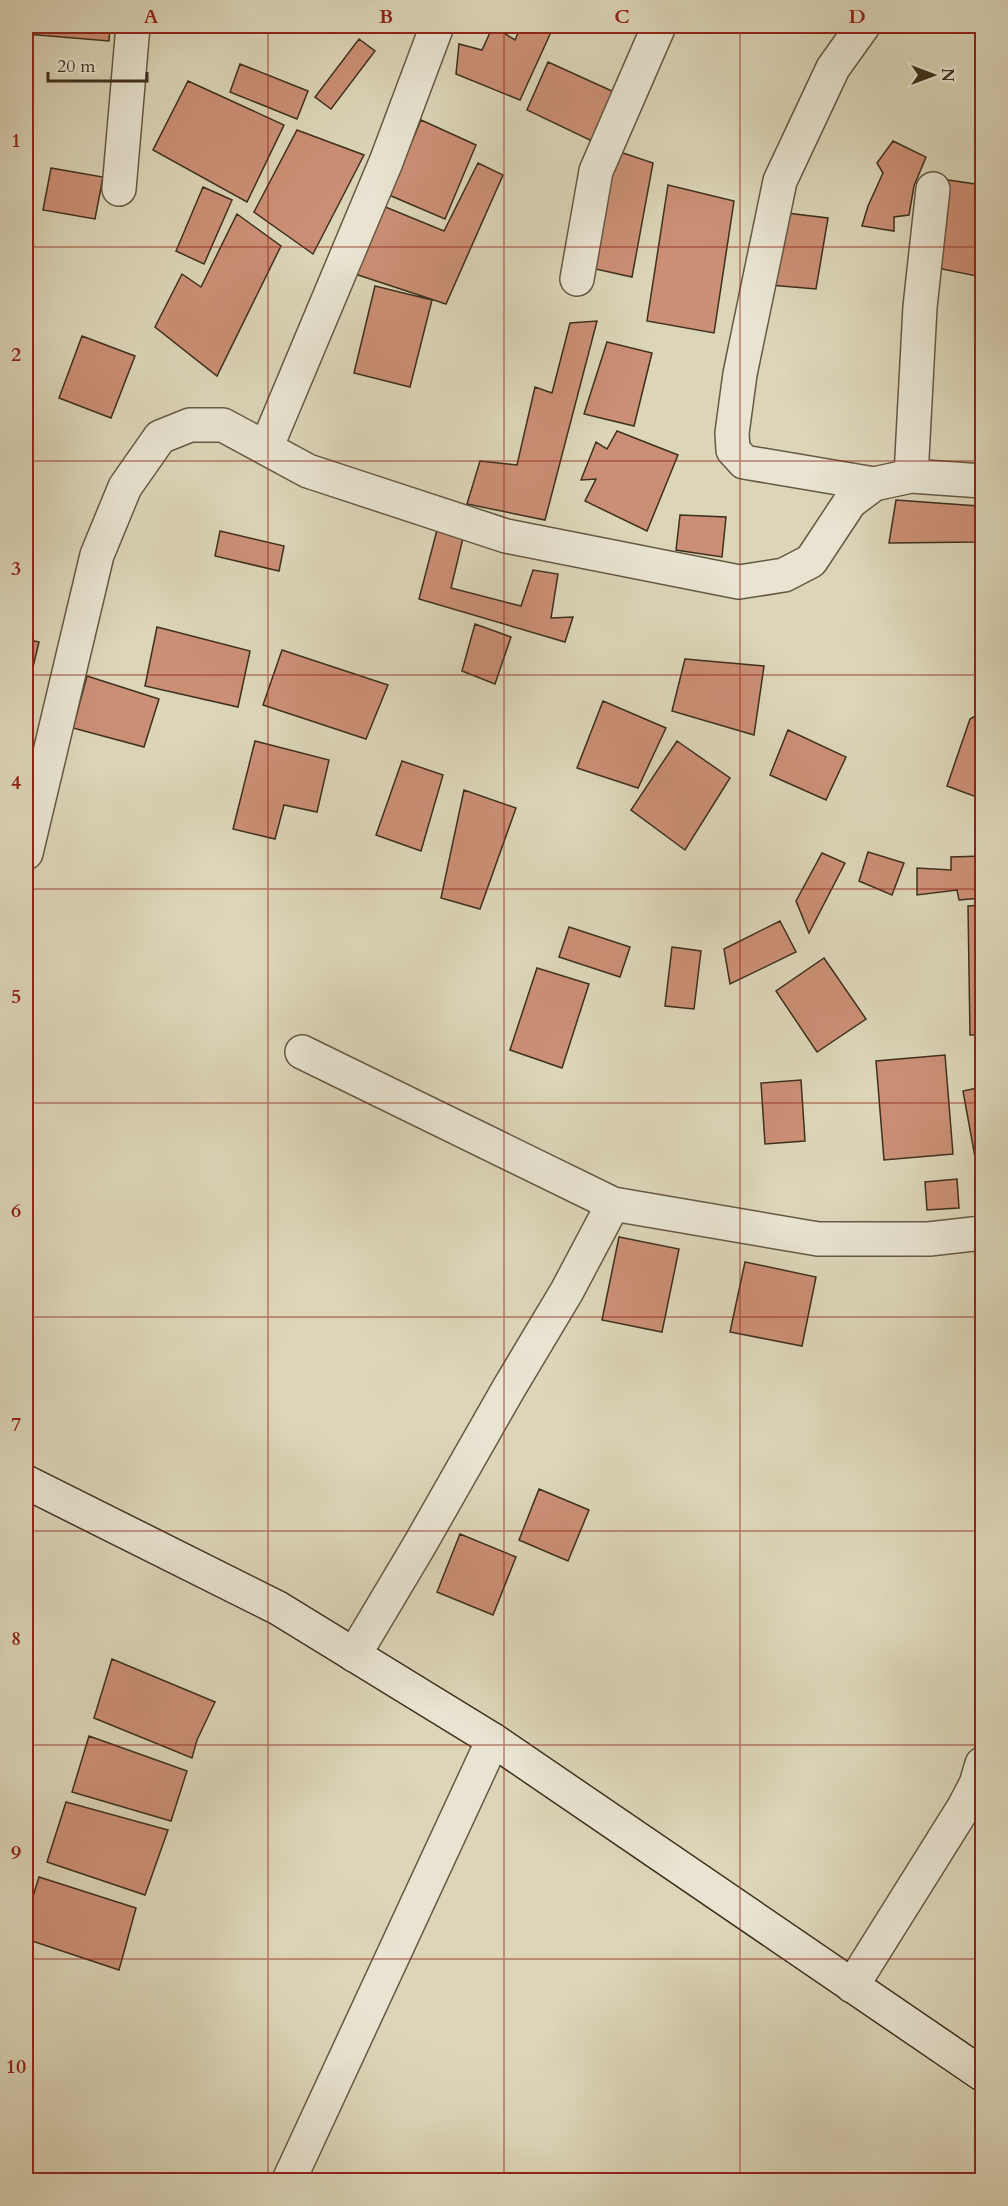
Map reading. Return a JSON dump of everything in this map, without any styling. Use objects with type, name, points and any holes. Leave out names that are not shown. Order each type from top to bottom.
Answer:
[{"type":"street","points":[[119,189],[133,26]]},
{"type":"street","points":[[266,448],[386,162],[437,26]]},
{"type":"street","points":[[577,279],[596,171],[659,26]]},
{"type":"street","points":[[862,26],[833,68],[780,181],[740,374],[732,433],[733,450],[744,462],[874,484],[911,476],[982,481]]},
{"type":"street","points":[[911,476],[920,307],[933,189]]},
{"type":"street","points":[[26,853],[97,555],[125,487],[160,437],[190,425],[223,425],[308,471],[506,536],[739,582],[784,575],[811,561],[850,502],[874,484]]},
{"type":"street","points":[[302,1052],[613,1204],[818,1239],[929,1239],[982,1233]]},
{"type":"street","points":[[354,1655],[567,1291],[613,1204]]},
{"type":"street","points":[[26,1482],[278,1608],[493,1740],[982,2074]]},
{"type":"street","points":[[289,2181],[493,1740]]},
{"type":"street","points":[[852,1986],[964,1807],[976,1784],[982,1764]]},
{"type":"building","points":[[26,26],[110,26],[109,41],[26,34]]},
{"type":"building","points":[[493,26],[515,40],[521,26],[542,26],[552,30],[520,100],[456,74],[459,44],[482,50]]},
{"type":"building","points":[[359,39],[375,51],[331,109],[315,97]]},
{"type":"building","points":[[548,62],[614,92],[594,142],[527,110]]},
{"type":"building","points":[[240,64],[308,91],[297,119],[230,92]]},
{"type":"building","points":[[188,81],[284,125],[247,202],[153,150]]},
{"type":"building","points":[[421,120],[476,145],[445,219],[389,195]]},
{"type":"building","points":[[297,130],[364,155],[313,254],[254,212]]},
{"type":"building","points":[[893,141],[926,157],[914,186],[909,215],[894,217],[894,231],[862,226],[883,173],[877,163]]},
{"type":"building","points":[[611,149],[653,163],[632,277],[582,266]]},
{"type":"building","points":[[478,163],[503,175],[446,304],[355,274],[383,206],[444,231]]},
{"type":"building","points":[[51,168],[103,177],[95,219],[43,210]]},
{"type":"building","points":[[948,180],[982,185],[982,277],[937,268]]},
{"type":"building","points":[[668,185],[734,201],[714,333],[647,321]]},
{"type":"building","points":[[203,187],[232,200],[204,264],[176,251]]},
{"type":"building","points":[[778,212],[828,218],[816,289],[770,285]]},
{"type":"building","points":[[237,214],[281,246],[217,376],[155,327],[182,274],[201,287]]},
{"type":"building","points":[[982,277],[982,298],[976,298]]},
{"type":"building","points":[[375,286],[432,300],[410,387],[354,373]]},
{"type":"building","points":[[597,321],[545,520],[467,504],[480,461],[517,465],[535,387],[552,393],[570,323]]},
{"type":"building","points":[[82,336],[135,356],[111,418],[59,398]]},
{"type":"building","points":[[607,342],[652,353],[634,426],[584,414]]},
{"type":"building","points":[[617,431],[678,455],[647,531],[585,501],[596,479],[581,480],[596,442],[607,449]]},
{"type":"building","points":[[896,500],[978,506],[978,542],[889,543]]},
{"type":"building","points":[[680,515],[726,517],[722,557],[676,550]]},
{"type":"building","points":[[437,530],[463,538],[451,588],[521,606],[533,570],[558,574],[551,618],[573,617],[565,642],[419,599]]},
{"type":"building","points":[[220,531],[284,546],[279,571],[215,556]]},
{"type":"building","points":[[475,624],[511,637],[495,684],[462,671]]},
{"type":"building","points":[[157,627],[250,651],[238,707],[145,686]]},
{"type":"building","points":[[26,639],[39,642],[26,696]]},
{"type":"building","points":[[282,650],[388,685],[366,739],[263,705]]},
{"type":"building","points":[[685,659],[764,666],[754,735],[672,711]]},
{"type":"building","points":[[87,676],[159,699],[144,747],[73,728]]},
{"type":"building","points":[[603,701],[666,728],[638,788],[577,768]]},
{"type":"building","points":[[982,712],[982,799],[947,786],[970,719]]},
{"type":"building","points":[[788,730],[846,757],[826,800],[770,775]]},
{"type":"building","points":[[255,741],[329,760],[317,812],[284,805],[275,839],[233,829]]},
{"type":"building","points":[[677,741],[730,778],[685,850],[631,810]]},
{"type":"building","points":[[402,761],[443,775],[421,851],[376,835]]},
{"type":"building","points":[[464,790],[516,808],[480,909],[441,898]]},
{"type":"building","points":[[868,852],[904,863],[892,895],[859,881]]},
{"type":"building","points":[[822,853],[845,863],[809,933],[796,901]]},
{"type":"building","points":[[982,856],[982,898],[959,900],[957,890],[917,895],[917,868],[951,870],[951,857]]},
{"type":"building","points":[[982,905],[982,1035],[970,1035],[968,906]]},
{"type":"building","points":[[780,921],[796,952],[730,984],[724,949]]},
{"type":"building","points":[[569,927],[630,947],[620,977],[559,957]]},
{"type":"building","points":[[672,947],[701,951],[694,1009],[665,1006]]},
{"type":"building","points":[[824,958],[866,1019],[817,1052],[776,991]]},
{"type":"building","points":[[537,968],[589,984],[562,1068],[510,1050]]},
{"type":"building","points":[[945,1055],[953,1154],[884,1160],[876,1061]]},
{"type":"building","points":[[801,1080],[805,1141],[765,1144],[761,1083]]},
{"type":"building","points":[[982,1087],[982,1167],[977,1168],[963,1091]]},
{"type":"building","points":[[957,1179],[959,1208],[927,1210],[925,1182]]},
{"type":"building","points":[[619,1237],[679,1249],[662,1332],[602,1320]]},
{"type":"building","points":[[745,1262],[816,1277],[802,1346],[730,1332]]},
{"type":"building","points":[[539,1489],[589,1510],[568,1561],[519,1540]]},
{"type":"building","points":[[460,1534],[516,1557],[493,1615],[437,1592]]},
{"type":"building","points":[[112,1659],[215,1702],[197,1740],[192,1758],[94,1718]]},
{"type":"building","points":[[89,1736],[187,1771],[171,1821],[72,1792]]},
{"type":"building","points":[[66,1802],[168,1830],[145,1895],[47,1862]]},
{"type":"building","points":[[39,1877],[136,1908],[119,1970],[26,1939],[26,1919]]}]
